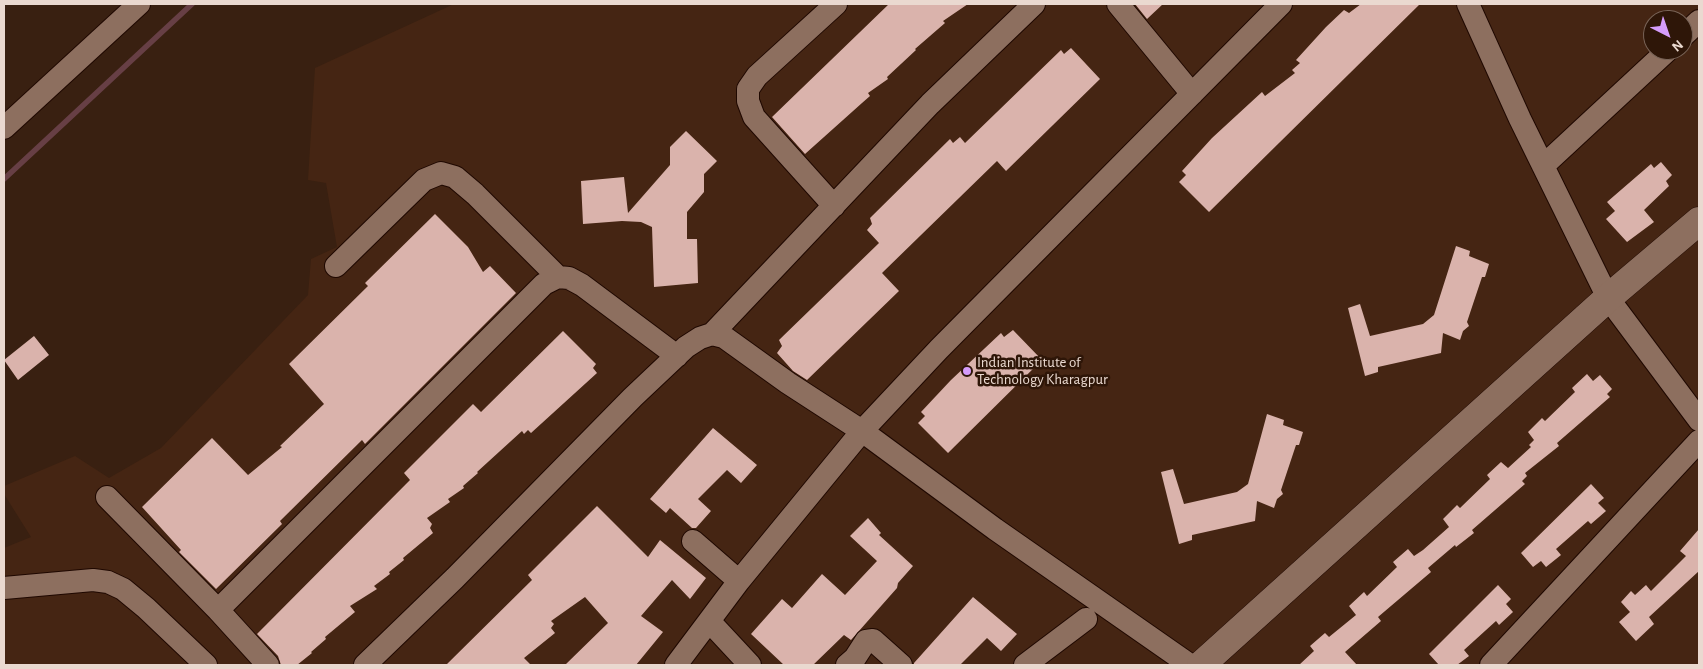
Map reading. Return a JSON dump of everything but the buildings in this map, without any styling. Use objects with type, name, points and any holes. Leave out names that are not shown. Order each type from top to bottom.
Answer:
[{"type":"street","points":[[4,128],[139,4]]},
{"type":"street","points":[[834,206],[754,117],[748,101],[748,89],[758,76],[836,4]]},
{"type":"street","points":[[365,665],[677,356],[700,338],[712,334],[930,104],[1034,4]]},
{"type":"street","points":[[1118,4],[1192,94]]},
{"type":"street","points":[[676,665],[739,581],[862,431],[939,349],[1281,4]]},
{"type":"street","points":[[1468,4],[1543,166],[1608,298],[1699,420]]},
{"type":"street","points":[[1543,166],[1657,60]]},
{"type":"street","points":[[336,266],[424,180],[442,173],[455,177],[475,194],[558,277]]},
{"type":"street","points":[[1201,665],[1608,298],[1699,221]]},
{"type":"street","points":[[218,610],[544,284],[558,277],[569,278],[582,285],[677,356]]},
{"type":"street","points":[[712,334],[724,337],[788,383],[862,431],[995,529],[1190,665]]},
{"type":"street","points":[[1490,665],[1699,441]]},
{"type":"street","points":[[107,497],[218,610],[268,665]]},
{"type":"street","points":[[694,541],[739,581]]},
{"type":"street","points":[[4,588],[93,580],[108,582],[123,589],[146,608],[206,665]]},
{"type":"street","points":[[1025,665],[1086,619]]},
{"type":"street","points":[[710,622],[750,665]]},
{"type":"street","points":[[847,665],[855,658],[866,640],[874,640],[901,665]]},
{"type":"shaded area","name":"Indian Institute of Technology Kharagpur","points":[[454,4],[1699,4],[1699,665],[4,665],[4,548],[31,537],[4,494],[4,486],[75,456],[109,478],[161,448],[308,295],[311,259],[337,247],[326,183],[308,180],[315,68]]},
{"type":"waterway","points":[[4,179],[192,4]]},
{"type":"place","name":"Indian Institute of Technology Kharagpur","points":[[967,371]]}]
